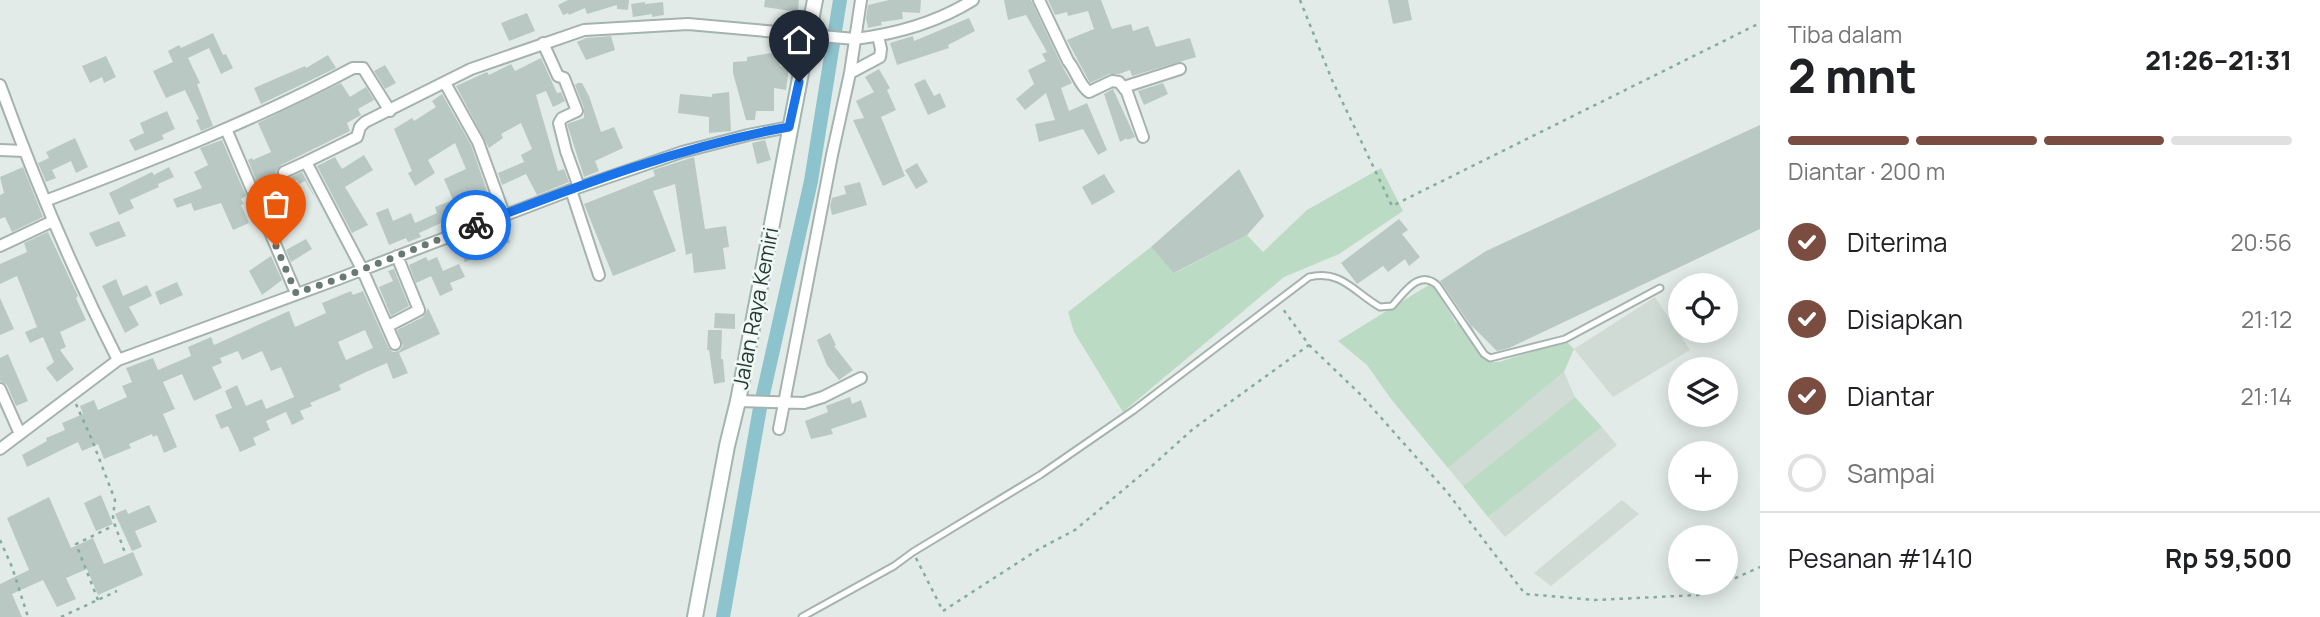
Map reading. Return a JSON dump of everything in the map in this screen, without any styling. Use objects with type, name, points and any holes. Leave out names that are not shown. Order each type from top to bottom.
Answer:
[{"type":"main road","name":"Jalan Raya Kemiri","points":[[695,617],[727,446],[741,401],[789,127],[814,37],[816,0]]},
{"type":"street","points":[[779,429],[850,73],[852,39],[861,0]]},
{"type":"street","points":[[284,172],[357,138],[362,124],[480,66],[584,30],[671,23],[708,24],[852,39],[877,36],[943,15],[973,0]]},
{"type":"street","points":[[1039,0],[1085,90],[1089,92],[1112,81],[1119,82],[1124,87],[1143,137]]},
{"type":"street","points":[[850,73],[880,57],[881,49],[877,36]]},
{"type":"street","points":[[543,43],[558,76],[564,78],[577,111],[562,118],[559,123],[599,275]]},
{"type":"street","points":[[45,201],[226,129],[357,67],[363,68],[390,111]]},
{"type":"street","points":[[1124,87],[1180,69]]},
{"type":"street","points":[[445,83],[478,142],[504,214]]},
{"type":"street","points":[[0,85],[53,221],[118,360]]},
{"type":"street","points":[[0,449],[118,360],[575,188],[716,142],[789,127]]},
{"type":"street","points":[[226,129],[296,293]]},
{"type":"street","points":[[0,150],[24,151]]},
{"type":"street","points":[[306,162],[362,270],[396,345]]},
{"type":"street","points":[[0,246],[53,221]]},
{"type":"street","points":[[388,326],[419,310],[397,256]]},
{"type":"street","points":[[741,401],[811,402],[861,379]]},
{"type":"street","points":[[0,389],[20,434]]},
{"type":"lane","points":[[802,617],[894,566],[1051,468],[1134,410],[1309,277],[1324,273],[1342,279],[1380,307],[1392,306],[1416,281],[1431,279],[1484,354],[1490,358],[1565,339],[1660,288]]},
{"type":"path","points":[[1300,0],[1332,80],[1392,206],[1760,23]]},
{"type":"path","points":[[1278,301],[1309,345],[1360,394],[1447,492],[1525,594],[1595,600],[1698,596],[1760,568]]},
{"type":"path","points":[[913,552],[943,611],[1039,549],[1076,530],[1193,429],[1309,345]]},
{"type":"path","points":[[72,395],[115,500],[113,517],[125,552]]},
{"type":"path","points":[[97,600],[76,545],[115,525]]},
{"type":"path","points":[[0,540],[28,617]]},
{"type":"path","points":[[61,617],[117,591]]},
{"type":"shaded area","points":[[1655,297],[1668,317],[1668,343],[1685,343],[1690,350],[1679,357],[1668,357],[1668,363],[1613,397],[1574,349]]},
{"type":"shaded area","points":[[1564,372],[1575,397],[1463,486],[1448,468]]},
{"type":"shaded area","points":[[1602,427],[1617,445],[1505,537],[1488,517]]},
{"type":"shaded area","points":[[1622,500],[1639,514],[1551,586],[1534,573]]},
{"type":"green space","points":[[1381,168],[1403,211],[1339,254],[1284,277],[1123,412],[1074,332],[1068,312],[1151,247],[1175,273],[1247,235],[1263,252],[1307,210]]},
{"type":"green space","points":[[1432,283],[1456,323],[1471,324],[1488,362],[1499,362],[1566,341],[1574,349],[1564,372],[1448,468],[1391,399],[1367,365],[1338,341]]},
{"type":"green space","points":[[1575,397],[1602,427],[1488,517],[1463,486]]},
{"type":"building","points":[[568,0],[629,0],[628,10],[617,9],[617,5],[587,14],[585,8],[563,15],[558,5]]},
{"type":"building","points":[[765,0],[799,0],[798,12],[764,7]]},
{"type":"building","points":[[889,0],[921,0],[920,13],[902,12],[903,19],[881,22],[882,25],[868,28],[868,5]]},
{"type":"building","points":[[1004,0],[1031,0],[1072,83],[1061,88],[1069,111],[1087,103],[1107,150],[1098,155],[1083,129],[1039,142],[1035,124],[1055,120],[1046,93],[1025,110],[1016,99],[1034,84],[1028,70],[1046,61],[1042,54],[1047,52],[1026,15],[1008,20]]},
{"type":"building","points":[[1048,0],[1101,0],[1112,29],[1131,24],[1133,31],[1148,26],[1156,47],[1190,38],[1196,57],[1132,76],[1130,70],[1109,74],[1090,83],[1067,40],[1094,29],[1088,11],[1068,16],[1067,12],[1055,15]]},
{"type":"building","points":[[1388,0],[1408,0],[1412,20],[1393,24]]},
{"type":"building","points":[[663,2],[664,15],[633,17],[631,4]]},
{"type":"building","points":[[527,13],[535,31],[509,41],[501,23]]},
{"type":"building","points":[[969,18],[975,31],[948,45],[949,48],[897,65],[890,43],[913,36],[914,41]]},
{"type":"building","points":[[213,33],[223,55],[226,54],[233,68],[221,74],[209,48],[188,58],[200,83],[197,84],[213,126],[201,131],[196,120],[199,119],[185,90],[166,98],[153,71],[173,62],[168,51]]},
{"type":"building","points":[[611,36],[615,50],[586,60],[577,42],[586,38]]},
{"type":"building","points":[[778,52],[780,66],[789,67],[786,90],[774,88],[774,111],[756,111],[755,120],[746,120],[733,73],[733,62]]},
{"type":"building","points":[[328,55],[336,68],[261,104],[254,88],[305,66],[306,68]]},
{"type":"building","points":[[106,56],[116,77],[104,83],[102,77],[90,83],[82,66]]},
{"type":"building","points":[[541,58],[557,93],[561,92],[565,101],[553,107],[546,91],[536,95],[558,171],[564,169],[569,182],[537,195],[526,174],[502,185],[498,173],[524,162],[521,155],[532,149],[521,123],[501,134],[503,138],[489,148],[456,86],[511,64],[515,71]]},
{"type":"building","points":[[385,65],[396,83],[385,89],[374,71]]},
{"type":"building","points":[[879,69],[890,88],[887,90],[896,110],[881,117],[905,176],[883,186],[853,120],[864,118],[856,101],[874,92],[865,77]]},
{"type":"building","points":[[925,79],[934,96],[940,93],[946,107],[928,115],[914,84]]},
{"type":"building","points":[[341,83],[350,97],[366,87],[374,100],[358,109],[361,115],[347,123],[350,131],[281,165],[276,171],[279,178],[284,180],[302,172],[316,199],[305,181],[299,184],[297,180],[271,196],[267,187],[260,190],[248,160],[271,152],[258,123]]},
{"type":"building","points":[[582,83],[589,96],[601,132],[614,127],[623,148],[595,161],[599,171],[584,177],[567,124],[584,118],[584,108],[575,85]]},
{"type":"building","points":[[1163,83],[1168,94],[1144,105],[1138,91]]},
{"type":"building","points":[[1113,89],[1135,137],[1120,142],[1104,94]]},
{"type":"building","points":[[729,92],[731,131],[709,133],[709,117],[678,113],[680,94],[712,97],[712,94]]},
{"type":"building","points":[[442,94],[471,145],[494,211],[476,218],[472,209],[419,233],[421,237],[408,242],[406,238],[389,245],[376,213],[388,208],[393,221],[411,213],[415,223],[437,213],[435,207],[453,200],[444,179],[466,169],[455,143],[428,160],[435,173],[415,186],[408,173],[412,171],[394,129],[412,118],[414,121],[436,107],[432,101]]},
{"type":"building","points":[[167,111],[175,129],[162,135],[164,139],[135,151],[129,140],[144,133],[140,123]]},
{"type":"building","points":[[1760,125],[1760,229],[1509,348],[1497,351],[1469,323],[1440,281],[1486,251]]},
{"type":"building","points":[[75,138],[88,167],[76,173],[71,161],[52,170],[56,178],[46,182],[38,163],[49,158],[46,152]]},
{"type":"building","points":[[222,140],[246,196],[241,199],[244,204],[241,205],[249,223],[233,230],[221,203],[194,211],[191,203],[177,208],[173,199],[202,188],[194,172],[208,165],[200,148]]},
{"type":"building","points":[[765,140],[771,160],[757,164],[752,143]]},
{"type":"building","points":[[364,155],[373,170],[345,187],[368,225],[352,233],[317,166],[335,157],[342,169]]},
{"type":"building","points":[[694,157],[705,229],[726,226],[729,247],[723,248],[726,269],[694,273],[692,253],[686,255],[675,184],[653,191],[676,251],[613,276],[584,204],[655,176],[653,170]]},
{"type":"building","points":[[917,163],[928,182],[916,189],[905,170]]},
{"type":"building","points":[[23,167],[43,217],[12,232],[5,217],[0,219],[0,195],[4,193],[0,177]]},
{"type":"building","points":[[169,167],[174,177],[130,200],[134,208],[119,215],[109,193],[152,172],[154,175]]},
{"type":"building","points":[[1239,169],[1264,216],[1247,235],[1174,273],[1151,247]]},
{"type":"building","points":[[1104,174],[1115,192],[1092,205],[1082,187]]},
{"type":"building","points":[[860,182],[867,205],[832,215],[832,198],[846,194],[844,186]]},
{"type":"building","points":[[1399,219],[1408,230],[1402,234],[1420,257],[1409,266],[1405,259],[1388,272],[1383,266],[1357,284],[1341,263]]},
{"type":"building","points":[[119,221],[126,236],[96,247],[89,233]]},
{"type":"building","points":[[502,225],[510,242],[465,262],[456,242]]},
{"type":"building","points":[[48,232],[78,296],[76,298],[86,320],[60,332],[66,347],[60,350],[74,369],[57,382],[46,368],[54,362],[43,337],[30,343],[25,332],[37,327],[17,276],[0,284],[0,264],[27,252],[24,243]]},
{"type":"building","points":[[306,239],[312,249],[291,262],[286,250]]},
{"type":"building","points":[[271,256],[282,280],[262,295],[249,271]]},
{"type":"building","points":[[426,257],[428,261],[437,257],[443,271],[459,264],[465,277],[450,283],[453,290],[440,296],[431,276],[416,283],[409,265]]},
{"type":"building","points":[[394,269],[409,306],[391,316],[379,287],[393,281],[388,271]]},
{"type":"building","points":[[116,279],[123,296],[147,285],[152,296],[129,307],[139,325],[125,333],[102,286]]},
{"type":"building","points":[[177,282],[183,295],[160,305],[155,292]]},
{"type":"building","points":[[351,291],[353,295],[363,291],[388,347],[393,352],[399,351],[403,346],[397,330],[423,317],[428,308],[440,334],[399,353],[408,373],[393,379],[387,363],[366,372],[339,385],[341,390],[310,403],[312,406],[300,411],[304,419],[292,425],[286,412],[266,421],[270,430],[253,438],[256,445],[240,452],[228,426],[221,429],[215,415],[232,408],[225,391],[237,385],[246,406],[262,399],[266,409],[294,397],[281,367],[271,371],[262,351],[242,360],[238,351],[220,358],[222,363],[212,367],[222,388],[194,401],[182,374],[163,382],[175,409],[163,414],[177,447],[164,453],[157,435],[153,437],[152,434],[129,444],[131,448],[104,459],[98,444],[82,451],[78,442],[27,467],[22,455],[47,441],[46,438],[65,430],[62,423],[83,414],[80,406],[94,400],[98,410],[127,397],[122,386],[132,382],[126,368],[153,358],[158,370],[191,356],[188,347],[211,337],[214,345],[289,311],[295,327],[326,313],[322,303]],"holes":[[[365,330],[373,348],[346,360],[338,342]]]},
{"type":"building","points":[[0,298],[14,329],[0,335]]},
{"type":"building","points":[[715,313],[735,314],[735,329],[714,328]]},
{"type":"building","points":[[708,330],[722,330],[721,359],[725,382],[714,384],[707,350]]},
{"type":"building","points":[[830,333],[836,345],[834,346],[853,370],[839,380],[827,365],[817,340]]},
{"type":"building","points":[[8,354],[28,401],[16,406],[7,385],[0,381],[0,358]]},
{"type":"building","points":[[850,397],[852,404],[861,400],[867,417],[831,429],[833,434],[811,439],[805,421],[828,412],[826,406]]},
{"type":"building","points":[[101,495],[113,524],[96,531],[84,503]]},
{"type":"building","points":[[49,497],[71,548],[93,538],[104,564],[133,552],[143,575],[98,595],[87,569],[66,578],[76,599],[57,607],[43,580],[12,594],[22,617],[0,617],[0,584],[29,570],[7,518]]},
{"type":"building","points":[[149,505],[157,522],[135,531],[142,547],[132,551],[115,514],[126,509],[128,514]]},
{"type":"waterway","points":[[723,617],[760,408],[811,181],[840,0]]},
{"type":"way so far","points":[[276,246],[296,293],[476,225]]},
{"type":"route","points":[[476,225],[682,152],[789,127],[799,82]]}]
